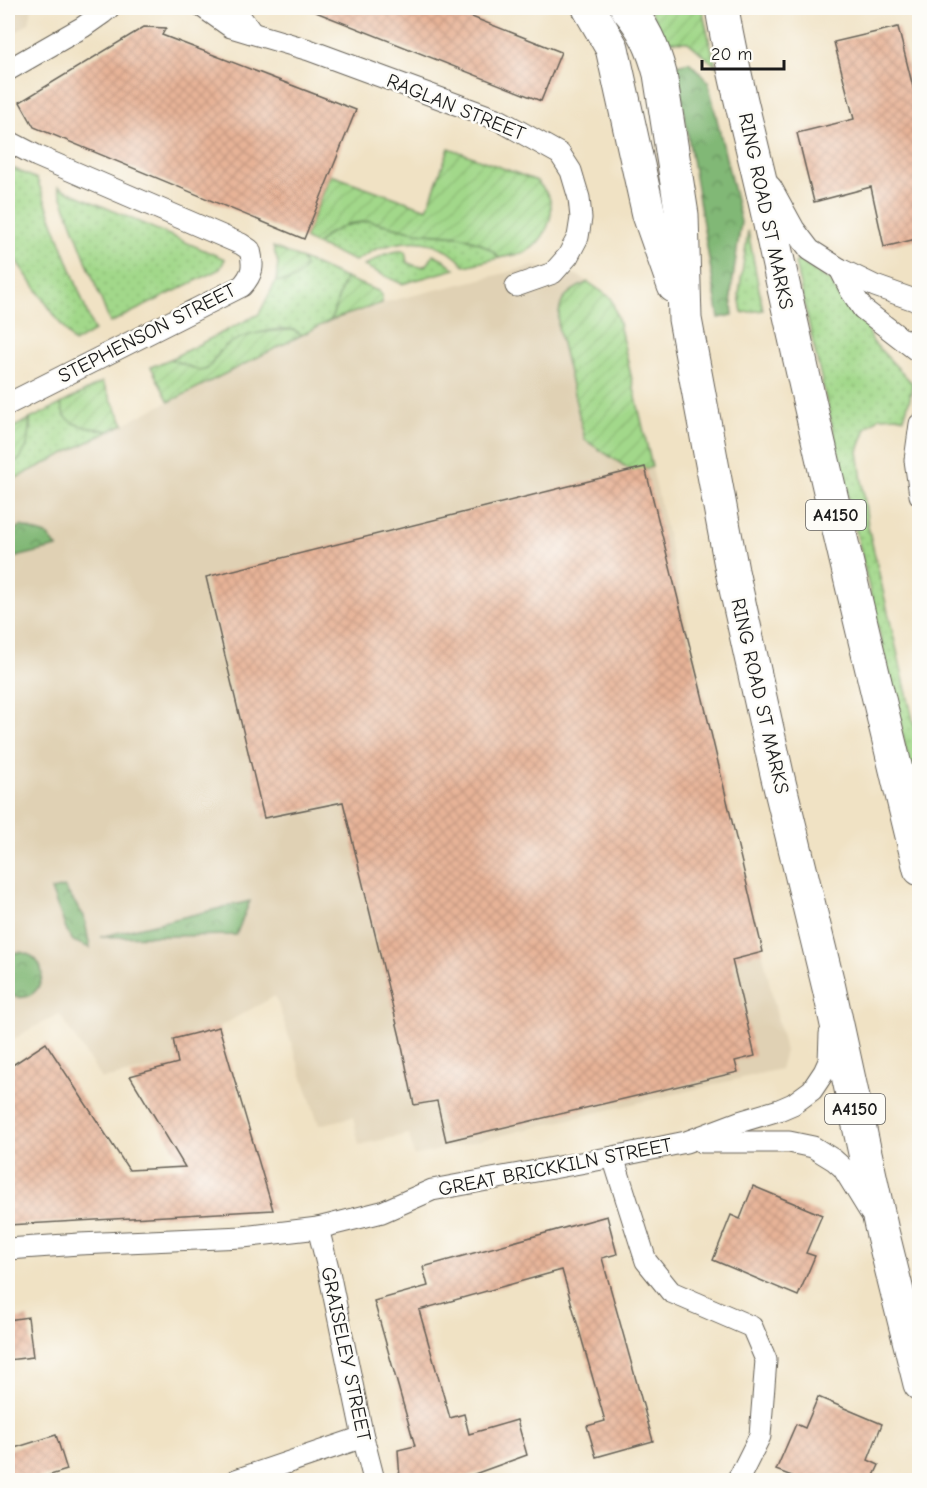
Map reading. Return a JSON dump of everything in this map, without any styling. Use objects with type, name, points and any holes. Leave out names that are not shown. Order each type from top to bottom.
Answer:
[{"type":"highway","points":[[589,8],[612,48],[649,214],[685,319]]},
{"type":"highway","name":"RING ROAD ST MARKS","points":[[627,8],[636,18],[656,58],[660,74],[682,215],[685,319],[732,571],[777,774],[829,988],[882,1231],[920,1384]]},
{"type":"highway","name":"RING ROAD ST MARKS","points":[[722,8],[727,41],[756,160],[793,332],[920,869]]},
{"type":"street","points":[[8,70],[85,17],[103,13],[109,8]]},
{"type":"street","name":"RAGLAN STREET","points":[[204,8],[231,27],[309,50],[499,120],[560,154],[571,171],[579,198],[581,218],[578,237],[568,256],[553,273],[516,286]]},
{"type":"street","points":[[234,8],[252,33]]},
{"type":"street","name":"STEPHENSON STREET","points":[[8,141],[37,156],[241,243],[250,250],[254,263],[250,278],[242,286],[8,404]]},
{"type":"street","points":[[756,160],[794,229],[810,249],[840,269],[875,286],[917,300]]},
{"type":"street","points":[[840,269],[863,309],[920,353]]},
{"type":"street","points":[[920,423],[915,460],[920,495]]},
{"type":"street","name":"GREAT BRICKKILN STREET","points":[[8,1249],[243,1237],[318,1228],[382,1212],[432,1190],[686,1142],[779,1110],[793,1104],[812,1090],[829,1061],[831,1047],[829,988]]},
{"type":"street","points":[[686,1142],[789,1142],[813,1147],[843,1167],[882,1231]]},
{"type":"street","points":[[613,1157],[646,1261],[671,1292],[752,1327],[766,1359],[760,1436],[737,1480]]},
{"type":"street","name":"GRAISELEY STREET","points":[[318,1228],[374,1480]]},
{"type":"street","points":[[237,1480],[363,1437]]},
{"type":"shaded area","points":[[8,8],[32,8],[29,23],[8,38]]},
{"type":"shaded area","points":[[534,266],[577,275],[611,298],[618,319],[785,1051],[780,1069],[414,1156],[409,1134],[359,1145],[353,1117],[319,1125],[275,996],[219,1027],[173,1039],[178,1063],[102,1079],[59,1014],[8,1044],[8,482],[331,320],[382,303]]},
{"type":"green space","points":[[649,8],[703,8],[716,66],[688,42],[665,41]]},
{"type":"green space","points":[[689,62],[708,81],[741,222],[731,293],[733,315],[719,318],[676,65]]},
{"type":"green space","points":[[449,148],[537,181],[549,197],[551,212],[547,228],[533,247],[521,254],[499,258],[480,243],[460,236],[416,232],[370,221],[348,224],[326,235],[317,245],[304,239],[331,175],[427,209]]},
{"type":"green space","points":[[8,166],[37,179],[94,331],[74,343],[8,249]]},
{"type":"green space","points":[[58,187],[225,259],[220,269],[110,323]]},
{"type":"green space","points":[[370,221],[416,232],[460,236],[480,243],[499,258],[465,266],[450,252],[433,244],[414,241],[378,248],[355,261],[317,245],[341,227]]},
{"type":"green space","points":[[748,231],[763,310],[742,313],[739,294]]},
{"type":"green space","points":[[273,247],[302,259],[305,267],[296,278],[289,281],[276,281],[278,263]]},
{"type":"green space","points":[[405,251],[407,262],[415,266],[429,263],[433,254],[455,269],[402,284],[364,266],[385,254]]},
{"type":"green space","points":[[302,259],[345,278],[331,320],[302,335],[294,330],[278,330],[258,333],[231,343],[222,349],[207,369],[200,371],[170,359],[259,314],[276,281],[288,282],[305,267]]},
{"type":"green space","points":[[799,260],[831,282],[850,313],[866,325],[873,342],[912,383],[904,418],[880,417],[866,428],[858,451],[868,526],[919,746],[919,807],[795,263]]},
{"type":"green space","points":[[345,278],[378,291],[382,295],[382,303],[331,320]]},
{"type":"green space","points":[[588,282],[611,298],[618,319],[652,467],[632,471],[585,440],[558,327],[559,310],[564,298]]},
{"type":"green space","points":[[293,330],[302,335],[169,402],[151,367],[170,359],[200,371],[207,369],[225,347],[240,338],[258,333]]},
{"type":"green space","points":[[102,382],[124,424],[110,431],[73,423],[64,415],[61,404]]},
{"type":"green space","points":[[61,404],[64,415],[98,430],[110,431],[8,482],[8,465],[20,459],[30,431],[30,419]]},
{"type":"green space","points":[[30,419],[27,446],[20,459],[8,465],[8,430]]},
{"type":"green space","points":[[21,526],[48,536],[57,547],[8,559],[8,533]]},
{"type":"green space","points":[[64,887],[84,916],[90,948],[73,941],[67,931],[51,890]]},
{"type":"green space","points":[[250,901],[236,935],[100,937]]},
{"type":"green space","points":[[20,952],[32,957],[39,964],[42,973],[41,982],[36,990],[29,996],[19,997],[8,994],[8,955]]},
{"type":"building","points":[[309,8],[449,8],[561,52],[541,101]]},
{"type":"building","points":[[144,27],[166,28],[162,35],[356,110],[304,239],[34,127],[20,102]]},
{"type":"building","points":[[898,27],[920,115],[920,238],[884,247],[871,187],[814,202],[797,133],[854,119],[834,42]]},
{"type":"building","points":[[645,467],[763,952],[732,960],[755,1056],[735,1061],[738,1072],[446,1141],[437,1101],[414,1105],[400,1037],[343,802],[264,818],[206,577]]},
{"type":"building","points":[[219,1027],[273,1210],[8,1225],[8,1068],[46,1043],[129,1170],[185,1167],[130,1076],[178,1063],[173,1039]]},
{"type":"building","points":[[753,1186],[822,1215],[806,1253],[815,1256],[798,1296],[713,1260],[731,1215],[740,1219]]},
{"type":"building","points":[[607,1216],[617,1254],[602,1258],[653,1441],[596,1457],[587,1426],[605,1421],[562,1270],[419,1310],[450,1418],[464,1414],[469,1434],[517,1420],[527,1455],[458,1480],[400,1480],[398,1450],[415,1446],[374,1301],[428,1286],[423,1267]]},
{"type":"building","points":[[28,1317],[33,1357],[8,1360],[8,1320]]},
{"type":"building","points":[[818,1397],[882,1424],[868,1460],[879,1465],[872,1480],[802,1480],[776,1470],[796,1424],[805,1428]]},
{"type":"building","points":[[56,1435],[67,1470],[34,1480],[8,1480],[8,1450]]}]
